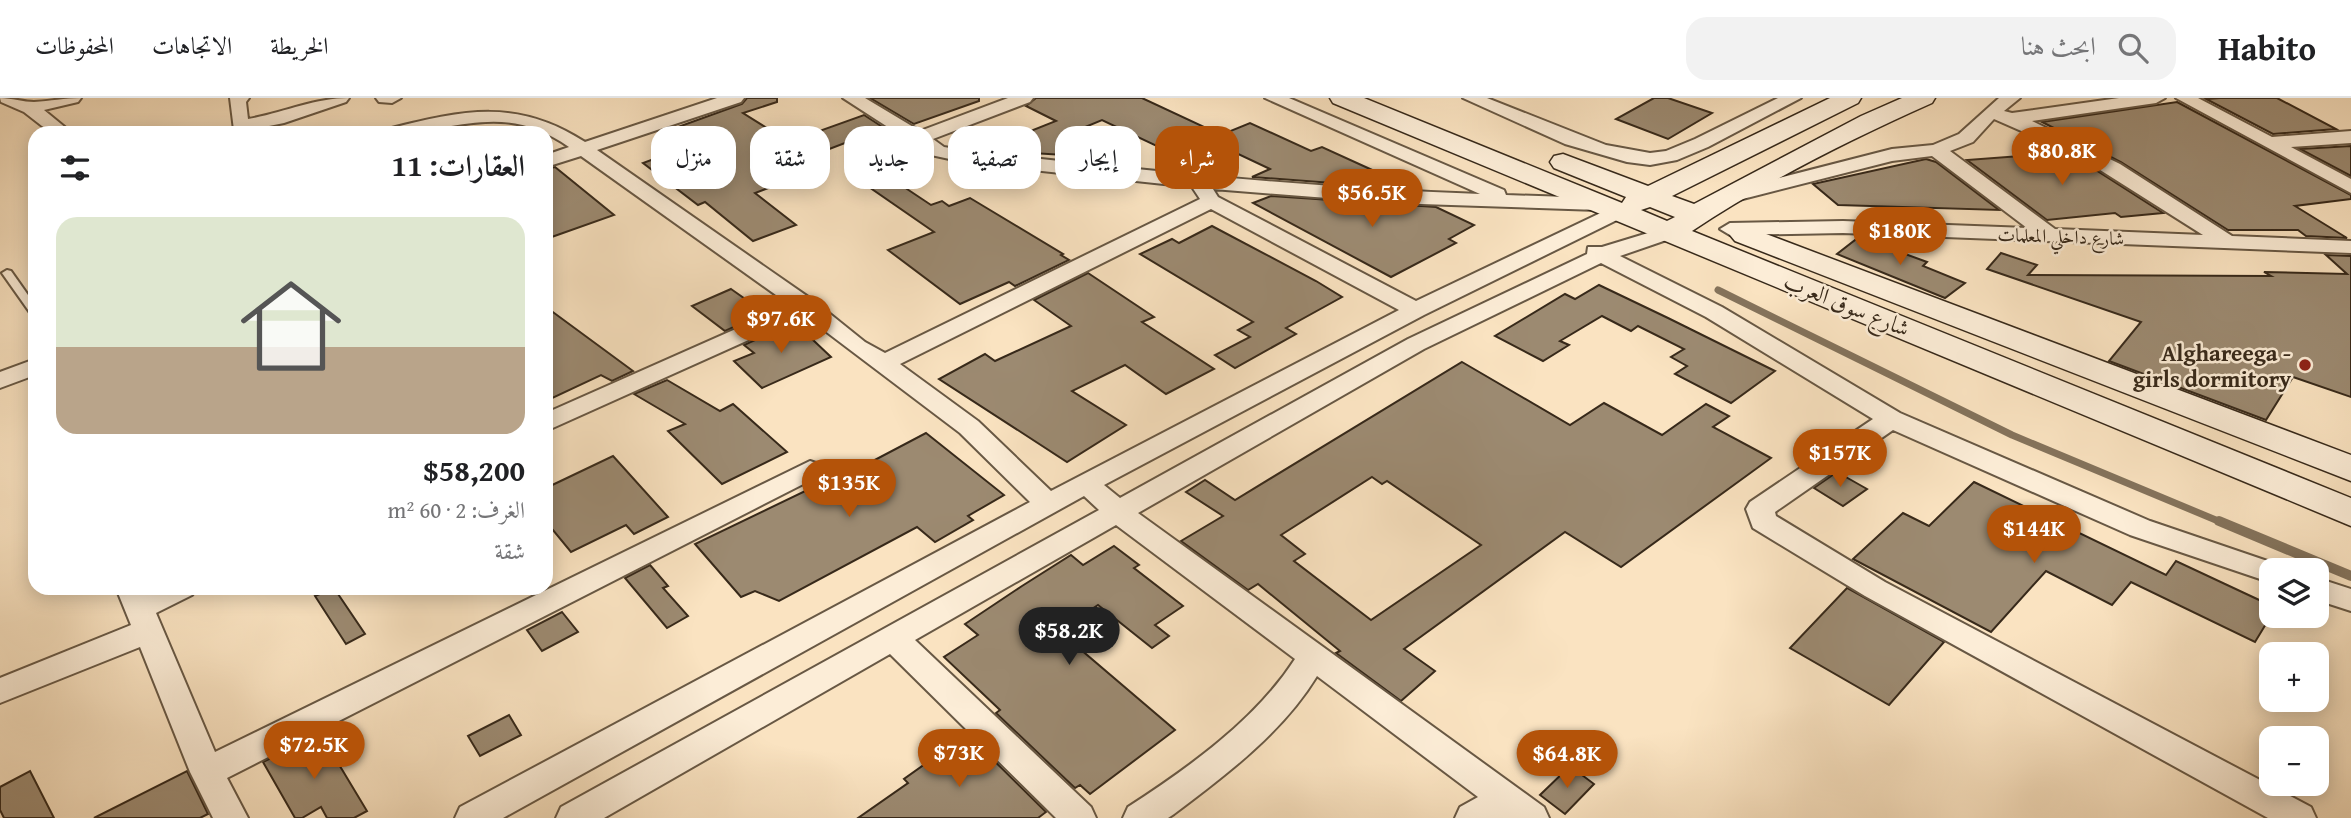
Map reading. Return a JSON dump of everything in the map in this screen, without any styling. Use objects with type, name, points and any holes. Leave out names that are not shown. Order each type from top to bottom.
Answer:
[{"type":"main road","name":"شارع سوق العرب","points":[[1342,98],[1608,208],[1683,223],[2351,513]]},
{"type":"main road","points":[[1405,98],[1648,197],[1683,223],[1730,229],[2351,469]]},
{"type":"main road","points":[[1608,208],[1648,197],[1849,98]]},
{"type":"main road","points":[[1683,223],[1723,198],[1870,121],[1923,98]]},
{"type":"street","points":[[7,98],[30,108],[54,126]]},
{"type":"street","points":[[30,108],[72,98]]},
{"type":"street","points":[[256,126],[340,98]]},
{"type":"street","points":[[385,98],[392,98]]},
{"type":"street","points":[[553,159],[735,98]]},
{"type":"street","points":[[852,98],[899,126]]},
{"type":"street","points":[[934,132],[1024,98]]},
{"type":"street","points":[[1274,98],[1514,201]]},
{"type":"street","points":[[1472,98],[1610,153],[1642,159],[1670,156],[1792,98]]},
{"type":"street","points":[[1723,198],[1892,155],[1936,150],[1966,138],[1991,112],[2011,98]]},
{"type":"street","points":[[2011,119],[2156,98]]},
{"type":"street","points":[[2185,98],[2351,187]]},
{"type":"street","points":[[237,99],[243,126]]},
{"type":"street","points":[[1991,112],[2080,148],[2139,181],[2228,242]]},
{"type":"street","points":[[429,126],[513,115],[549,126]]},
{"type":"street","points":[[553,128],[585,148],[806,306],[857,347],[868,351],[969,427],[1048,504]]},
{"type":"street","points":[[2271,143],[2351,137]]},
{"type":"street","points":[[934,149],[968,158],[1155,178]]},
{"type":"street","points":[[1936,150],[2050,235]]},
{"type":"street","points":[[1239,185],[1391,197],[1514,201],[1608,208]]},
{"type":"street","points":[[1203,189],[1211,201],[1416,310]]},
{"type":"street","points":[[883,363],[1211,201]]},
{"type":"street","points":[[472,818],[1086,483],[1416,310],[1558,240],[1608,208]]},
{"type":"street","points":[[573,818],[1416,344],[1603,254],[1683,223]]},
{"type":"street","name":"شارع داخلي المعلمات","points":[[1730,229],[1843,227],[2351,247]]},
{"type":"street","points":[[1558,240],[1603,254],[1714,312],[1891,419],[2140,528],[2259,569]]},
{"type":"street","points":[[553,420],[806,306]]},
{"type":"street","points":[[0,381],[28,369]]},
{"type":"street","points":[[1891,419],[1760,509],[1763,521],[1875,589],[2299,818]]},
{"type":"street","points":[[207,772],[810,470]]},
{"type":"street","points":[[1086,483],[1119,513],[1532,818]]},
{"type":"street","points":[[2329,593],[2351,600]]},
{"type":"street","points":[[0,691],[168,595]]},
{"type":"street","points":[[140,609],[207,772],[231,818]]},
{"type":"street","points":[[894,639],[1079,818]]},
{"type":"street","points":[[1140,818],[1178,794],[1273,710],[1300,681],[1313,656]]},
{"type":"street","points":[[1472,818],[1505,798]]},
{"type":"lane","points":[[7,273],[28,302]]},
{"type":"building","points":[[747,98],[777,98],[777,102],[743,113],[764,126],[750,126],[750,189],[766,189],[755,193],[796,225],[753,241],[705,202],[698,205],[677,189],[736,189],[736,126],[681,126],[742,104]]},
{"type":"building","points":[[870,98],[979,98],[979,101],[914,124]]},
{"type":"building","points":[[1036,98],[1142,98],[1202,126],[1155,126],[1155,145],[1141,139],[1141,126],[1115,126],[1102,120],[1087,126],[1055,126],[1055,154],[1041,154],[1041,127],[1056,121],[1026,106]]},
{"type":"building","points":[[1654,98],[1668,98],[1712,113],[1668,139],[1616,119]]},
{"type":"building","points":[[2277,98],[2336,129],[2273,134],[2206,99]]},
{"type":"building","points":[[2177,102],[2351,195],[2351,199],[2295,206],[2347,238],[2306,236],[2298,230],[2228,230],[2121,162],[2042,122]]},
{"type":"building","points":[[864,115],[881,126],[844,126],[844,143],[830,149],[830,127]]},
{"type":"building","points":[[1250,123],[1311,151],[1322,147],[1381,174],[1372,186],[1252,177],[1270,169],[1239,154],[1239,128]]},
{"type":"building","points":[[2351,146],[2351,176],[2300,149]]},
{"type":"building","points":[[2059,151],[2077,158],[2163,213],[2121,217],[2115,213],[2047,220],[1967,160],[2063,153]]},
{"type":"building","points":[[1926,159],[1936,162],[1999,210],[1838,205],[1813,184]]},
{"type":"building","points":[[651,160],[651,169],[643,163]]},
{"type":"building","points":[[555,167],[614,215],[553,237]]},
{"type":"building","points":[[872,189],[907,189],[931,205],[942,201],[949,206],[970,198],[1069,260],[1015,286],[1009,282],[960,304],[888,250],[934,232]]},
{"type":"building","points":[[1271,196],[1436,207],[1474,225],[1449,239],[1456,243],[1391,277],[1253,203]]},
{"type":"building","points":[[1212,226],[1342,297],[1286,328],[1296,334],[1235,368],[1215,355],[1250,337],[1238,330],[1253,322],[1140,254],[1172,239],[1179,243]]},
{"type":"building","points":[[1859,237],[1927,262],[1923,266],[1965,283],[1945,298],[1837,254]]},
{"type":"building","name":"Alghareega - girls dormitory","points":[[2001,253],[2037,265],[2028,275],[2271,276],[2264,272],[2347,274],[2326,255],[2351,256],[2351,397],[2293,377],[2266,420],[2109,361],[2141,322],[1987,269]]},
{"type":"building","points":[[1088,273],[1154,317],[1142,322],[1214,369],[1166,394],[1125,365],[1072,391],[1126,425],[1067,462],[939,379],[985,354],[995,361],[1071,326],[1034,300]]},
{"type":"building","points":[[1599,285],[1775,371],[1731,403],[1675,374],[1687,366],[1671,357],[1684,349],[1638,326],[1631,331],[1602,316],[1560,341],[1569,345],[1543,361],[1495,336],[1565,294],[1575,299]]},
{"type":"building","points":[[731,289],[765,313],[725,331],[692,306]]},
{"type":"building","points":[[553,312],[633,371],[612,381],[601,375],[553,398]]},
{"type":"building","points":[[794,322],[831,357],[762,388],[734,361],[754,353],[744,345]]},
{"type":"building","points":[[1462,362],[1570,425],[1604,403],[1662,435],[1706,404],[1729,416],[1713,427],[1771,458],[1621,567],[1565,532],[1404,649],[1435,671],[1401,701],[1336,653],[1340,651],[1258,584],[1248,590],[1181,541],[1223,516],[1186,492],[1205,480],[1235,500]],"holes":[[[1372,477],[1382,484],[1387,481],[1481,545],[1371,620],[1294,561],[1305,554],[1281,535]]]},
{"type":"building","points":[[667,380],[720,411],[733,404],[787,452],[722,484],[668,431],[685,424],[634,394]]},
{"type":"building","points":[[926,433],[1004,495],[968,516],[973,520],[935,542],[917,527],[779,601],[755,591],[741,597],[695,544],[849,470],[852,472]]},
{"type":"building","points":[[613,456],[668,517],[634,534],[626,525],[571,552],[553,530],[553,485]]},
{"type":"building","points":[[1837,472],[1867,489],[1843,506],[1814,488]]},
{"type":"building","points":[[1974,482],[2166,575],[2176,561],[2259,600],[2259,628],[2264,628],[2255,642],[2131,582],[2112,605],[2046,571],[1991,632],[1853,559],[1903,513],[1929,526]]},
{"type":"building","points":[[1114,546],[1139,565],[1134,568],[1183,606],[1155,625],[1169,636],[1152,648],[1098,605],[1059,631],[1175,730],[1090,794],[1080,785],[1075,788],[996,713],[1000,710],[944,657],[978,635],[965,624],[1022,586],[1071,555],[1083,565]]},
{"type":"building","points":[[650,565],[668,586],[663,588],[688,616],[667,628],[625,578]]},
{"type":"building","points":[[1847,588],[1944,642],[1889,705],[1790,648]]},
{"type":"building","points":[[339,595],[365,634],[346,644],[315,596]]},
{"type":"building","points":[[562,612],[578,632],[542,651],[527,630]]},
{"type":"building","points":[[509,715],[521,735],[480,756],[468,736]]},
{"type":"building","points":[[320,733],[367,811],[354,818],[327,818],[321,807],[302,818],[295,818],[263,762]]},
{"type":"building","points":[[967,734],[1046,812],[1038,818],[858,818],[908,783],[904,779]]},
{"type":"building","points":[[1570,766],[1594,784],[1565,814],[1540,795]]},
{"type":"building","points":[[30,771],[54,818],[4,818],[0,810],[0,787]]},
{"type":"building","points":[[187,771],[208,814],[200,818],[94,818]]},
{"type":"waterway","points":[[1718,290],[2012,435],[2223,523]]},
{"type":"waterway","points":[[2219,521],[2351,576]]},
{"type":"place","name":"Alghareega - girls dormitory","points":[[2305,365]]}]
